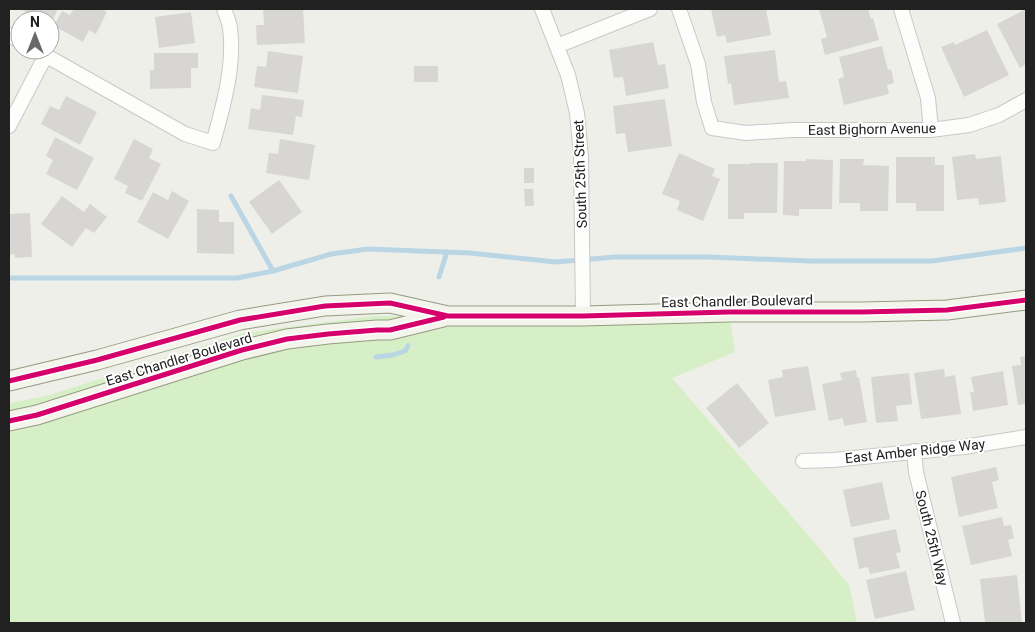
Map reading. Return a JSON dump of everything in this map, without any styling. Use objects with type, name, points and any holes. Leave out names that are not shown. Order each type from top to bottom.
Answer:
[{"type":"main road","name":"East Chandler Boulevard","points":[[9,381],[97,360],[240,320],[326,306],[390,303],[448,316],[582,316],[729,312],[947,310],[1026,300]]},
{"type":"main road","name":"East Chandler Boulevard","points":[[9,421],[38,415],[242,350],[287,339],[390,330],[448,316]]},
{"type":"street","points":[[53,60],[185,134],[213,143],[227,89],[230,53],[230,27],[224,9]]},
{"type":"street","name":"South 25th Street","points":[[542,9],[568,75],[577,113],[581,157],[582,316]]},
{"type":"street","points":[[557,46],[650,9]]},
{"type":"street","name":"East Bighorn Avenue","points":[[679,9],[698,64],[704,102],[712,128],[746,133],[792,130],[931,130],[969,125],[999,116],[1026,100]]},
{"type":"street","points":[[901,9],[928,98],[931,130]]},
{"type":"street","points":[[9,126],[38,60]]},
{"type":"street","name":"East Amber Ridge Way","points":[[803,461],[833,460],[964,447],[1026,437]]},
{"type":"street","name":"South 25th Way","points":[[914,452],[916,472],[953,623]]},
{"type":"green space","points":[[729,312],[735,352],[672,378],[849,585],[857,623],[9,623],[9,403],[46,396],[244,333],[375,316],[582,316]]},
{"type":"building","points":[[20,9],[58,9],[58,10]]},
{"type":"building","points":[[74,9],[101,9],[107,12],[96,34],[89,30],[83,42],[60,29],[60,15],[62,11],[70,15]]},
{"type":"building","points":[[263,9],[303,9],[305,43],[257,45],[256,25],[264,25]]},
{"type":"building","points":[[711,9],[766,9],[771,35],[727,43],[725,35],[717,37]]},
{"type":"building","points":[[819,9],[868,9],[871,19],[873,18],[879,40],[825,55],[821,39],[827,37]]},
{"type":"building","points":[[1026,9],[1026,64],[1020,68],[997,24]]},
{"type":"building","points":[[191,12],[195,43],[159,48],[155,17]]},
{"type":"building","points":[[987,30],[1009,75],[964,97],[941,47],[954,42],[955,45]]},
{"type":"building","points":[[653,42],[658,65],[665,64],[669,88],[626,96],[623,77],[614,78],[609,50]]},
{"type":"building","points":[[882,46],[888,70],[891,69],[894,83],[887,85],[889,94],[844,105],[838,79],[844,77],[839,57]]},
{"type":"building","points":[[775,50],[779,82],[786,81],[789,98],[734,105],[731,83],[728,84],[724,56]]},
{"type":"building","points":[[268,51],[303,56],[298,93],[254,87],[257,66],[266,67]]},
{"type":"building","points":[[154,53],[198,53],[198,68],[191,68],[191,88],[150,89],[150,70],[154,70]]},
{"type":"building","points":[[414,66],[438,66],[438,82],[414,82]]},
{"type":"building","points":[[262,95],[304,100],[302,117],[296,116],[293,135],[248,129],[251,108],[260,110]]},
{"type":"building","points":[[66,96],[97,112],[80,145],[41,124],[50,106],[59,110]]},
{"type":"building","points":[[665,99],[672,146],[628,152],[625,133],[616,134],[613,106]]},
{"type":"building","points":[[55,137],[94,158],[77,190],[46,174],[53,160],[46,156]]},
{"type":"building","points":[[134,139],[153,149],[149,158],[161,164],[142,201],[125,193],[128,186],[114,179]]},
{"type":"building","points":[[280,139],[315,145],[309,180],[266,173],[269,153],[278,154]]},
{"type":"building","points":[[679,153],[715,169],[712,176],[720,179],[703,221],[677,210],[680,201],[662,194]]},
{"type":"building","points":[[975,154],[976,159],[1001,156],[1006,202],[979,205],[978,198],[957,200],[952,157]]},
{"type":"building","points":[[896,157],[935,157],[935,165],[944,165],[944,211],[916,211],[916,203],[896,203]]},
{"type":"building","points":[[806,159],[833,160],[832,209],[799,209],[799,216],[783,215],[784,161],[806,161]]},
{"type":"building","points":[[840,159],[864,159],[863,165],[889,166],[888,211],[860,211],[860,203],[839,203]]},
{"type":"building","points":[[778,163],[777,213],[744,213],[744,219],[728,219],[728,164]]},
{"type":"building","points":[[524,168],[534,168],[534,183],[524,183]]},
{"type":"building","points":[[279,180],[302,212],[272,234],[249,202]]},
{"type":"building","points":[[524,189],[533,189],[534,206],[525,206]]},
{"type":"building","points":[[172,191],[189,201],[168,239],[137,222],[153,192],[168,200]]},
{"type":"building","points":[[62,196],[84,212],[90,204],[107,217],[94,233],[86,228],[72,247],[41,224]]},
{"type":"building","points":[[197,209],[219,210],[219,222],[234,222],[234,254],[197,253]]},
{"type":"building","points":[[30,213],[32,257],[15,258],[15,254],[9,255],[9,214]]},
{"type":"building","points":[[1026,356],[1026,404],[1018,405],[1012,366],[1021,365],[1020,357]]},
{"type":"building","points":[[808,366],[816,410],[775,417],[768,380],[783,377],[782,370]]},
{"type":"building","points":[[944,369],[945,377],[955,375],[961,414],[921,419],[914,373]]},
{"type":"building","points":[[856,370],[867,422],[844,426],[843,418],[829,421],[822,384],[842,380],[840,373]]},
{"type":"building","points":[[1003,371],[1008,405],[973,411],[970,392],[974,392],[971,377]]},
{"type":"building","points":[[909,373],[912,404],[896,406],[898,421],[876,423],[871,377]]},
{"type":"building","points":[[737,383],[769,423],[739,448],[706,408]]},
{"type":"building","points":[[996,467],[999,480],[992,482],[998,508],[959,517],[951,477]]},
{"type":"building","points":[[882,482],[890,519],[851,527],[843,490]]},
{"type":"building","points":[[1002,517],[1004,526],[1011,525],[1014,538],[1008,540],[1012,556],[971,565],[962,526]]},
{"type":"building","points":[[896,529],[901,552],[896,553],[900,568],[870,574],[868,567],[859,569],[853,538]]},
{"type":"building","points":[[906,571],[915,610],[875,619],[866,580]]},
{"type":"building","points":[[1017,575],[1022,623],[985,623],[980,579]]},
{"type":"waterway","points":[[231,196],[273,271]]},
{"type":"waterway","points":[[9,278],[237,278],[273,271],[331,254],[368,249],[470,253],[556,262],[615,257],[708,257],[811,261],[932,261],[1026,248]]},
{"type":"waterway","points":[[439,277],[447,252]]},
{"type":"waterway","points":[[376,357],[405,351],[408,346]]},
{"type":"cycle path","points":[[9,381],[97,360],[240,320],[325,306],[390,303],[448,316],[583,316],[729,312],[947,310],[1026,300]]},
{"type":"cycle path","points":[[9,421],[37,415],[242,350],[287,339],[390,330],[444,317]]}]
